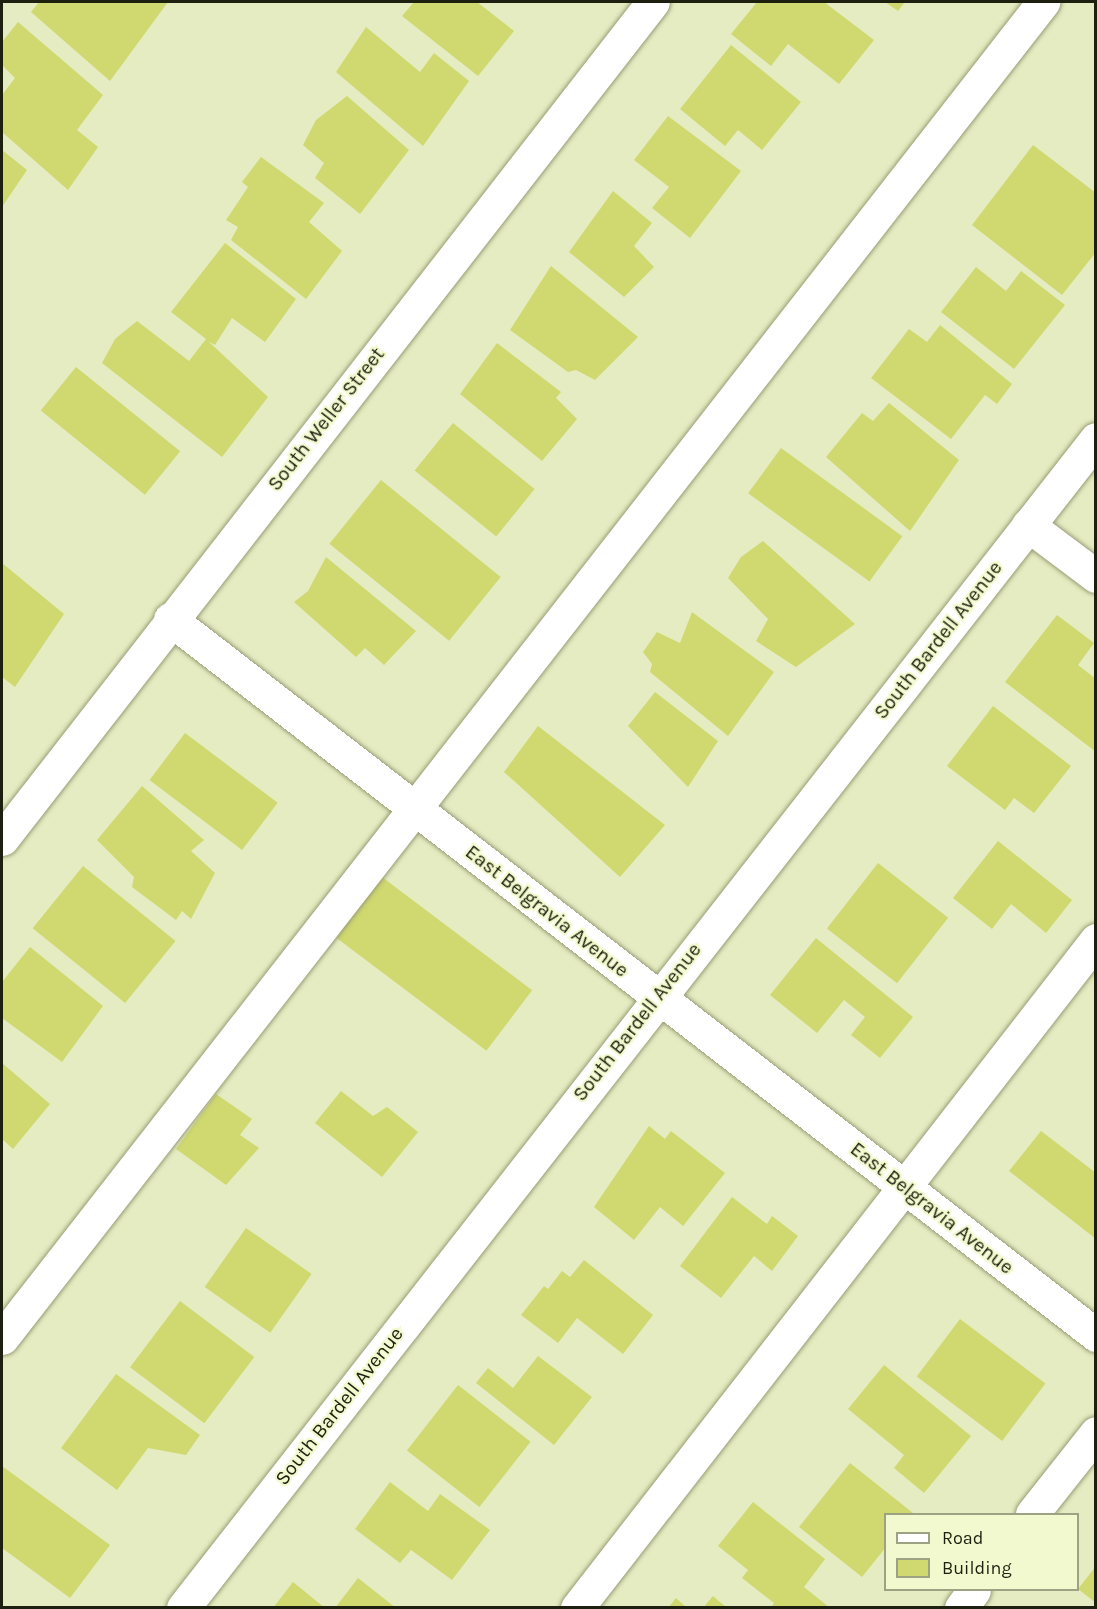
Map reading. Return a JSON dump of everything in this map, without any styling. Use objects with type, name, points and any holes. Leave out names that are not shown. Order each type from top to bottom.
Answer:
[{"type":"street","name":"South Weller Street","points":[[2,839],[170,619],[653,2]]},
{"type":"street","points":[[2,1338],[1043,2]]},
{"type":"street","name":"South Bardell Avenue","points":[[183,1608],[657,995],[1028,525],[1089,460]]},
{"type":"street","points":[[1028,525],[1095,576]]},
{"type":"street","name":"East Belgravia Avenue","points":[[170,619],[1095,1335]]},
{"type":"street","points":[[577,1608],[902,1185],[1095,940]]},
{"type":"street","points":[[1034,1513],[1095,1433]]},
{"type":"street","points":[[961,1608],[973,1591]]},
{"type":"building","points":[[39,2],[168,2],[110,81],[31,12]]},
{"type":"building","points":[[414,2],[477,2],[514,31],[478,76],[402,16]]},
{"type":"building","points":[[757,2],[824,2],[874,40],[839,84],[788,44],[771,66],[731,34]]},
{"type":"building","points":[[885,2],[905,2],[898,11]]},
{"type":"building","points":[[18,22],[103,95],[77,130],[98,147],[68,190],[2,132],[2,95],[15,78],[2,65],[2,42]]},
{"type":"building","points":[[366,27],[420,72],[434,53],[469,81],[423,146],[336,72]]},
{"type":"building","points":[[731,45],[801,102],[762,150],[738,130],[725,146],[680,109]]},
{"type":"building","points":[[347,96],[409,150],[360,214],[315,178],[324,163],[303,145],[316,120]]},
{"type":"building","points":[[668,116],[741,171],[690,238],[652,208],[669,187],[634,160]]},
{"type":"building","points":[[1033,145],[1096,193],[1096,252],[1062,295],[972,225]]},
{"type":"building","points":[[2,150],[27,170],[2,207]]},
{"type":"building","points":[[261,157],[324,203],[309,222],[342,251],[306,299],[231,240],[238,227],[226,220],[248,187],[242,182]]},
{"type":"building","points":[[613,191],[652,223],[634,246],[654,267],[624,297],[569,252]]},
{"type":"building","points":[[225,243],[296,299],[265,342],[232,318],[215,345],[208,341],[268,397],[222,457],[102,363],[115,339],[137,321],[189,361],[206,339],[171,312]]},
{"type":"building","points":[[551,266],[638,337],[595,380],[576,370],[568,372],[510,330]]},
{"type":"building","points":[[976,267],[1006,291],[1021,271],[1065,305],[1014,369],[941,312]]},
{"type":"building","points":[[940,325],[1012,384],[997,404],[985,395],[951,439],[871,378],[909,329],[927,342]]},
{"type":"building","points":[[497,343],[561,392],[556,398],[577,419],[542,461],[460,394]]},
{"type":"building","points":[[76,367],[180,451],[145,495],[41,411]]},
{"type":"building","points":[[889,403],[959,460],[910,531],[826,457],[862,413],[873,421]]},
{"type":"building","points":[[453,423],[535,489],[496,536],[415,470]]},
{"type":"building","points":[[781,448],[902,536],[869,581],[748,493]]},
{"type":"building","points":[[381,480],[501,577],[449,641],[329,544]]},
{"type":"building","points":[[763,541],[855,624],[796,667],[756,641],[768,619],[728,578],[741,557]]},
{"type":"building","points":[[326,557],[416,631],[384,665],[365,648],[356,657],[294,602],[308,591]]},
{"type":"building","points":[[2,563],[64,614],[15,687],[2,677]]},
{"type":"building","points":[[692,612],[774,672],[728,736],[650,672],[652,664],[643,652],[657,632],[680,643]]},
{"type":"building","points":[[1057,615],[1094,643],[1078,665],[1096,679],[1096,752],[1005,682]]},
{"type":"building","points":[[655,692],[718,741],[688,787],[628,726]]},
{"type":"building","points":[[993,706],[1071,766],[1034,813],[1014,798],[1005,810],[947,766]]},
{"type":"building","points":[[538,726],[665,825],[620,877],[504,772]]},
{"type":"building","points":[[185,733],[278,803],[242,850],[149,780]]},
{"type":"building","points":[[142,786],[204,840],[191,851],[215,873],[191,919],[182,911],[176,920],[132,887],[134,877],[97,840]]},
{"type":"building","points":[[998,841],[1072,900],[1046,933],[1011,904],[992,929],[953,898]]},
{"type":"building","points":[[878,863],[948,918],[897,983],[827,928]]},
{"type":"building","points":[[83,866],[175,941],[125,1003],[33,928]]},
{"type":"building","points":[[378,874],[532,990],[486,1051],[332,935]]},
{"type":"building","points":[[816,938],[913,1017],[880,1058],[851,1035],[865,1017],[844,1000],[817,1033],[770,995]]},
{"type":"building","points":[[30,947],[103,1006],[62,1062],[2,1018],[2,982]]},
{"type":"building","points":[[2,1063],[50,1104],[13,1149],[2,1139]]},
{"type":"building","points":[[341,1091],[373,1116],[387,1107],[418,1132],[382,1177],[315,1123]]},
{"type":"building","points":[[216,1094],[252,1119],[240,1135],[259,1148],[226,1185],[176,1149]]},
{"type":"building","points":[[649,1126],[665,1139],[671,1131],[725,1173],[683,1226],[660,1207],[634,1240],[594,1207]]},
{"type":"building","points":[[1041,1131],[1096,1173],[1096,1239],[1009,1171]]},
{"type":"building","points":[[732,1197],[767,1224],[772,1216],[798,1236],[772,1271],[754,1256],[721,1298],[680,1266]]},
{"type":"building","points":[[246,1228],[312,1274],[270,1333],[205,1287]]},
{"type":"building","points":[[584,1260],[653,1315],[623,1354],[577,1318],[558,1343],[521,1315],[544,1286],[548,1289],[562,1271],[570,1277]]},
{"type":"building","points":[[180,1301],[254,1357],[204,1423],[130,1367]]},
{"type":"building","points":[[960,1319],[1045,1383],[1002,1441],[917,1377]]},
{"type":"building","points":[[538,1356],[592,1397],[554,1445],[476,1383],[488,1368],[513,1388]]},
{"type":"building","points":[[884,1365],[971,1436],[924,1493],[894,1468],[904,1455],[848,1409]]},
{"type":"building","points":[[116,1374],[200,1435],[186,1455],[148,1448],[117,1490],[61,1448]]},
{"type":"building","points":[[458,1385],[530,1442],[479,1507],[407,1450]]},
{"type":"building","points":[[850,1463],[913,1513],[884,1513],[884,1550],[862,1577],[799,1527]]},
{"type":"building","points":[[2,1466],[110,1545],[70,1598],[2,1548]]},
{"type":"building","points":[[390,1482],[428,1511],[440,1494],[490,1530],[452,1580],[411,1550],[400,1563],[355,1529]]},
{"type":"building","points":[[753,1502],[825,1559],[804,1587],[830,1608],[771,1608],[774,1603],[742,1578],[748,1570],[718,1546]]},
{"type":"building","points":[[1096,1566],[1096,1603],[1079,1588]]},
{"type":"building","points":[[358,1578],[396,1608],[335,1608]]},
{"type":"building","points":[[293,1582],[325,1608],[273,1608]]},
{"type":"building","points":[[713,1596],[727,1608],[703,1608]]},
{"type":"building","points":[[676,1598],[687,1608],[668,1608]]}]
